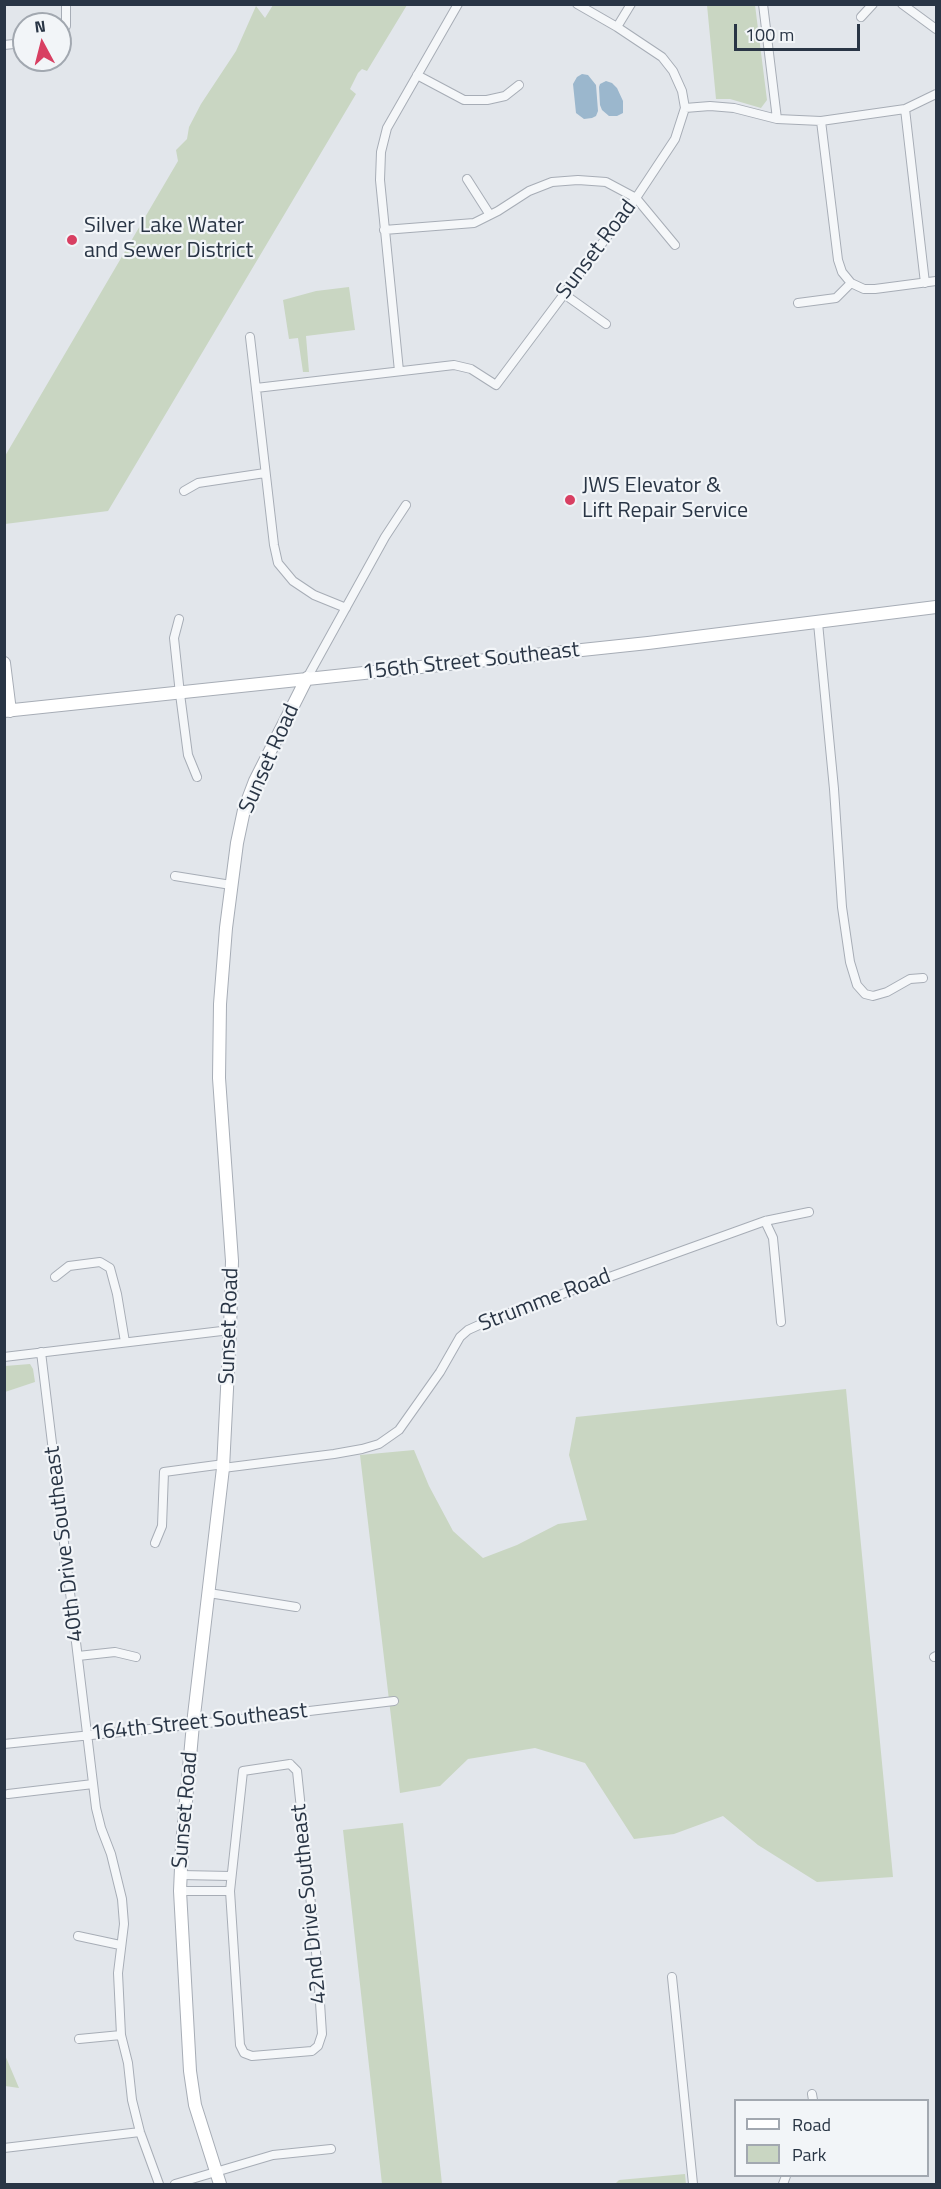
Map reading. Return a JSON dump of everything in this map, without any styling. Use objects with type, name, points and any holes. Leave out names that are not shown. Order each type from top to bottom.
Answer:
[{"type":"street","points":[[256,388],[399,371],[384,230],[380,180],[381,152],[387,128],[458,4]]},
{"type":"street","points":[[577,4],[662,57],[673,71],[682,91],[685,108],[710,106],[734,108],[777,119],[821,121],[905,109],[936,94]]},
{"type":"street","points":[[617,27],[631,4]]},
{"type":"street","points":[[763,4],[777,119]]},
{"type":"street","points":[[861,18],[873,4]]},
{"type":"street","points":[[902,4],[936,29]]},
{"type":"street","points":[[417,75],[464,100],[487,100],[505,96],[519,85]]},
{"type":"street","name":"Sunset Road","points":[[399,371],[454,365],[471,369],[496,385],[636,198],[675,139],[685,108]]},
{"type":"street","points":[[905,109],[925,283]]},
{"type":"street","points":[[821,121],[838,260],[842,272],[851,283],[864,289],[936,281]]},
{"type":"street","points":[[467,179],[490,215]]},
{"type":"street","points":[[384,230],[474,223],[529,191],[552,182],[578,180],[606,182],[636,198],[675,244]]},
{"type":"street","points":[[798,303],[836,298],[851,283]]},
{"type":"street","points":[[564,294],[606,324]]},
{"type":"street","points":[[249,337],[278,562],[293,581],[314,595],[346,608]]},
{"type":"street","points":[[184,491],[198,483],[265,473]]},
{"type":"street","name":"Sunset Road","points":[[218,2179],[195,2105],[190,2071],[180,1891],[193,1724],[224,1466],[232,1261],[219,1078],[220,1004],[231,885],[244,810],[255,780],[307,678],[385,537],[406,505]]},
{"type":"street","name":"156th Street Southeast","points":[[7,711],[566,652],[936,607]]},
{"type":"street","points":[[179,619],[174,638],[180,693],[188,754],[197,777]]},
{"type":"street","points":[[818,623],[834,789],[842,907],[850,962],[857,986],[865,994],[873,996],[887,992],[910,979],[923,978]]},
{"type":"street","points":[[4,663],[7,711]]},
{"type":"street","points":[[175,876],[231,885]]},
{"type":"street","name":"Strumme Road","points":[[155,1543],[162,1526],[164,1472],[334,1454],[379,1444],[399,1430],[440,1372],[460,1337],[468,1330],[490,1320],[765,1221],[809,1212]]},
{"type":"street","points":[[765,1221],[773,1238],[781,1322]]},
{"type":"street","points":[[55,1277],[69,1266],[100,1262],[110,1268],[117,1294],[124,1342]]},
{"type":"street","points":[[4,1357],[230,1330]]},
{"type":"street","name":"40th Drive Southeast","points":[[41,1352],[93,1784],[101,1828],[111,1854],[122,1899],[124,1924],[118,1973],[121,2035],[140,2132],[159,2184]]},
{"type":"street","points":[[208,1593],[296,1607]]},
{"type":"street","points":[[78,1656],[115,1652],[136,1657]]},
{"type":"street","name":"164th Street Southeast","points":[[4,1744],[394,1701]]},
{"type":"street","name":"42nd Drive Southeast","points":[[230,1891],[240,2045],[244,2053],[252,2056],[312,2051],[318,2046],[322,2034],[318,1971],[297,1772],[290,1764],[243,1771],[231,1876]]},
{"type":"street","points":[[8,1794],[93,1784]]},
{"type":"street","points":[[180,1891],[230,1891],[231,1876],[181,1875]]},
{"type":"street","points":[[78,1936],[120,1945]]},
{"type":"street","points":[[672,1977],[693,2184]]},
{"type":"street","points":[[79,2039],[121,2035]]},
{"type":"street","points":[[4,2148],[140,2132]]},
{"type":"street","points":[[175,2184],[218,2179],[273,2155],[331,2150]]},
{"type":"green space","points":[[273,5],[407,5],[367,71],[362,69],[358,73],[350,89],[356,94],[108,511],[5,524],[5,456],[178,161],[176,150],[187,139],[189,127],[201,104],[236,51],[256,6],[265,18]]},
{"type":"green space","points":[[707,5],[755,5],[767,100],[761,108],[730,99],[716,99]]},
{"type":"green space","points":[[349,287],[355,330],[306,336],[309,372],[303,372],[298,338],[289,339],[283,300],[316,291]]},
{"type":"green space","points":[[30,1364],[35,1382],[5,1392],[5,1366]]},
{"type":"green space","points":[[846,1389],[893,1877],[817,1882],[758,1845],[723,1816],[674,1834],[634,1839],[585,1763],[535,1748],[468,1759],[440,1786],[400,1793],[360,1455],[414,1450],[429,1486],[453,1531],[483,1558],[517,1545],[558,1524],[587,1520],[569,1455],[576,1417]]},
{"type":"green space","points":[[403,1823],[442,2184],[382,2184],[343,1830]]},
{"type":"green space","points":[[4,2053],[8,2062],[19,2088],[5,2086]]},
{"type":"green space","points":[[685,2174],[686,2184],[615,2184],[619,2180]]},
{"type":"water","points":[[582,74],[588,75],[596,85],[598,111],[592,118],[584,119],[576,113],[573,84]]},
{"type":"water","points":[[606,81],[617,88],[623,101],[623,113],[617,116],[609,116],[600,105],[599,87]]},
{"type":"place","name":"Silver Lake Water and Sewer District","points":[[72,240]]},
{"type":"place","name":"JWS Elevator & Lift Repair Service","points":[[570,500]]}]
